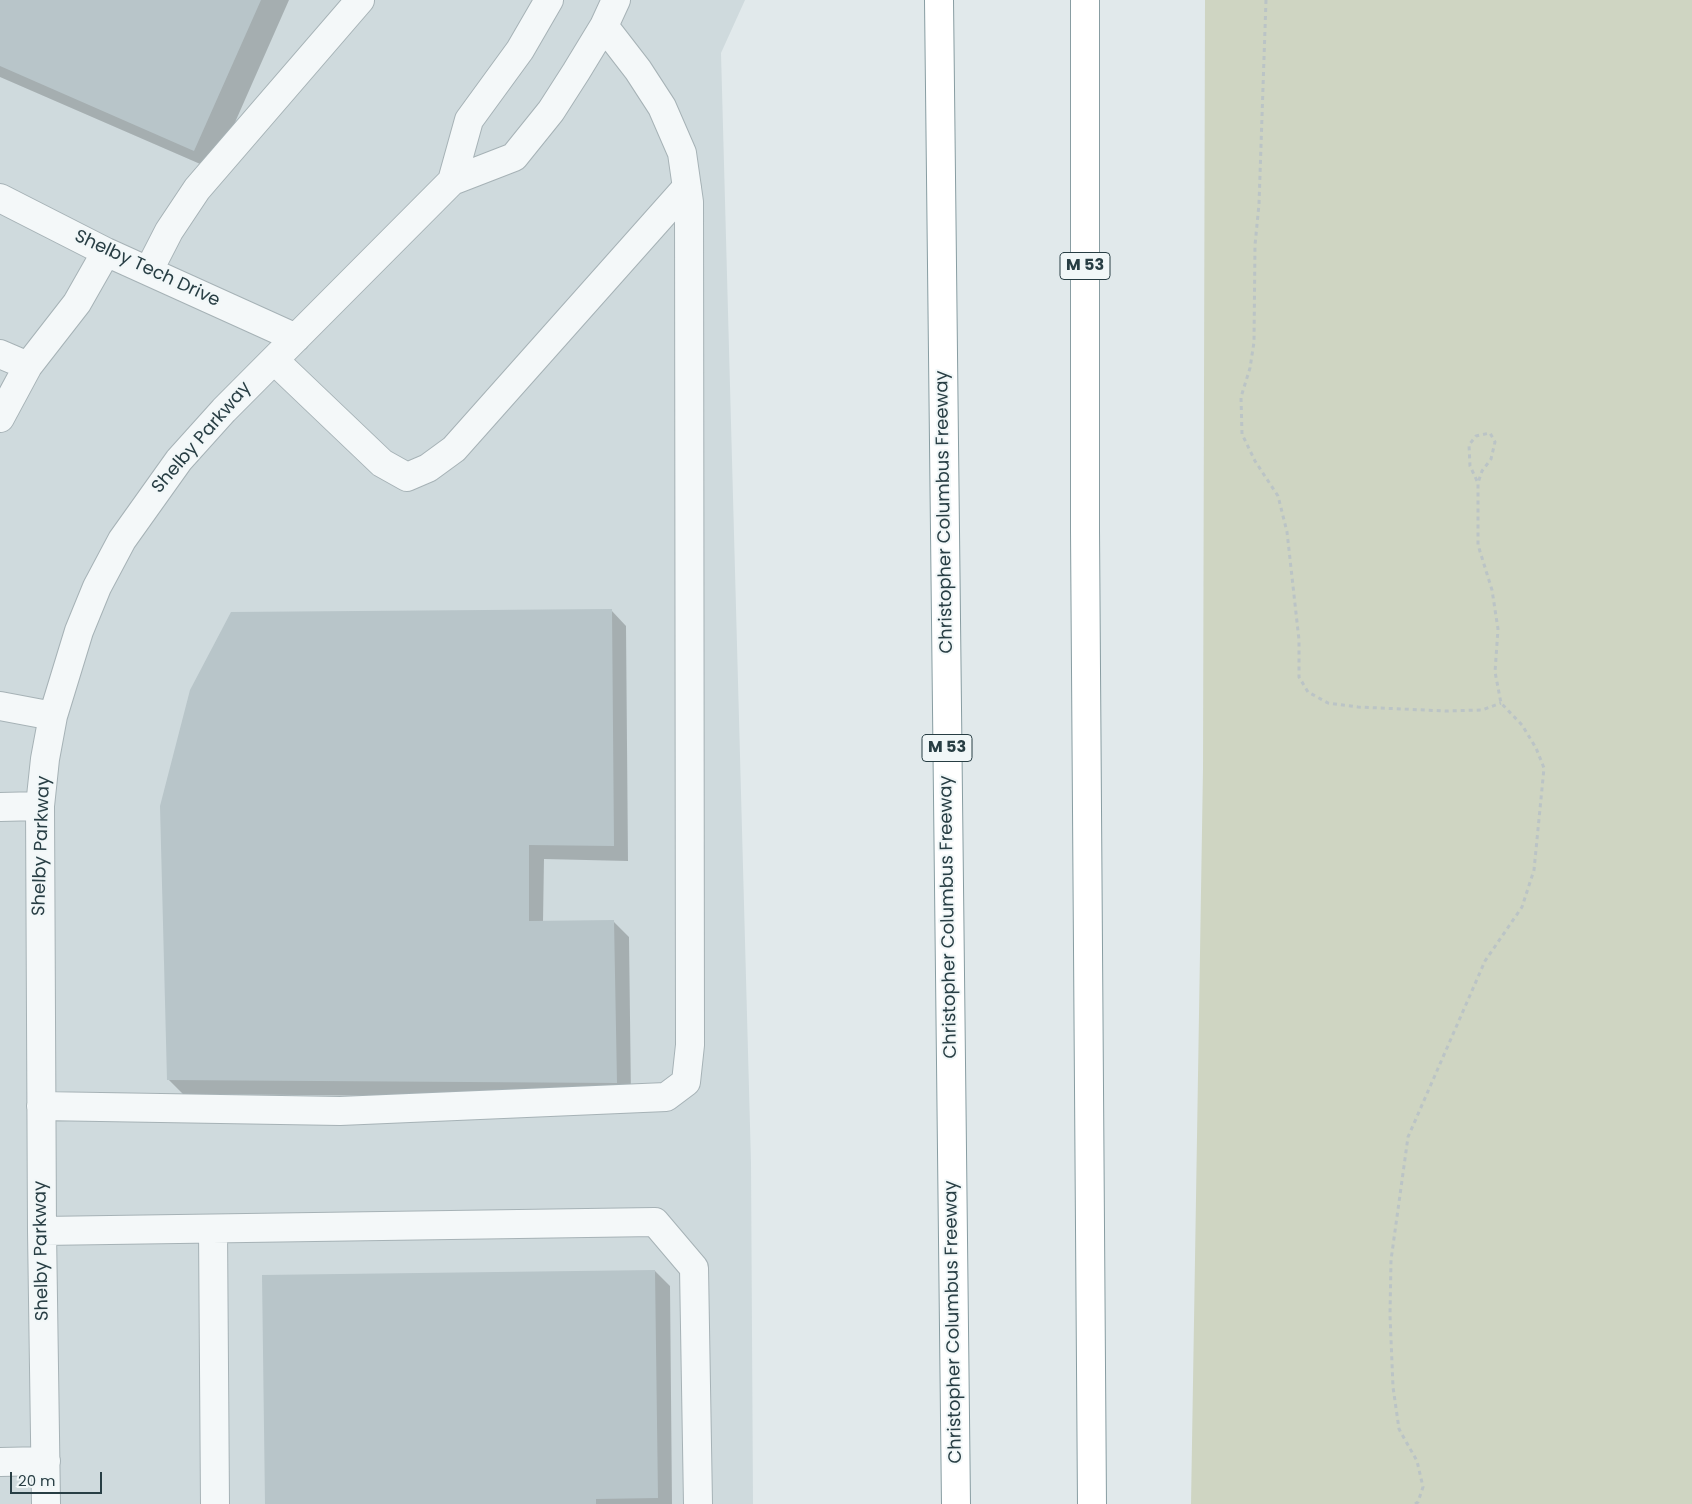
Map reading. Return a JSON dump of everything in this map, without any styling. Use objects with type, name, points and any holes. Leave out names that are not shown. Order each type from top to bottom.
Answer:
[{"type":"highway","name":"Christopher Columbus Freeway","points":[[939,0],[956,1504]]},
{"type":"highway","name":"M 53","points":[[1086,0],[1085,531],[1092,1504]]},
{"type":"street","points":[[149,270],[169,231],[197,189],[360,0]]},
{"type":"street","name":"Shelby Parkway","points":[[452,181],[469,120],[520,50],[549,0]]},
{"type":"street","name":"Shelby Parkway","points":[[46,1504],[42,1231],[40,806],[45,759],[53,716],[79,631],[97,587],[122,540],[179,460],[274,360],[452,181],[514,157],[551,111],[604,26],[616,0]]},
{"type":"street","points":[[41,1106],[350,1110],[666,1097],[686,1082],[690,1045],[689,231],[687,187],[682,153],[662,107],[604,26]]},
{"type":"street","points":[[274,360],[382,463],[407,477],[428,468],[454,449],[687,187]]},
{"type":"street","name":"Shelby Tech Drive","points":[[0,198],[106,252],[296,338]]},
{"type":"street","points":[[0,418],[28,366],[77,303],[106,252]]},
{"type":"street","points":[[0,354],[28,366]]},
{"type":"street","points":[[0,706],[53,716]]},
{"type":"street","points":[[0,807],[40,806]]},
{"type":"street","points":[[42,1231],[655,1222],[694,1268],[698,1504]]},
{"type":"street","points":[[213,1228],[215,1504]]},
{"type":"street","points":[[0,1462],[46,1461]]},
{"type":"path","points":[[1266,0],[1259,204],[1255,245],[1254,342],[1250,368],[1241,398],[1242,434],[1255,461],[1278,496],[1287,532],[1299,640],[1299,677],[1308,692],[1328,703],[1358,707],[1446,711],[1482,710],[1501,703]]},
{"type":"path","points":[[1415,1504],[1418,1502],[1424,1487],[1417,1461],[1400,1429],[1393,1387],[1390,1315],[1391,1260],[1408,1138],[1485,961],[1522,907],[1534,870],[1544,768],[1536,748],[1522,725],[1501,703],[1495,672],[1496,619],[1492,590],[1478,545],[1478,483],[1470,466],[1469,444],[1476,436],[1490,433],[1496,442],[1491,459],[1478,483]]},
{"type":"shaded area","points":[[0,0],[745,0],[721,53],[751,1163],[753,1504],[0,1504]]},
{"type":"green space","points":[[1205,0],[1692,0],[1692,1504],[1191,1504],[1203,769]]},
{"type":"building","points":[[0,0],[261,0],[194,151],[0,66]]},
{"type":"building","points":[[612,609],[614,846],[529,845],[529,921],[614,920],[617,1083],[167,1080],[160,806],[190,690],[231,612]]},
{"type":"building","points":[[655,1270],[658,1498],[596,1499],[596,1504],[265,1504],[262,1275]]}]
